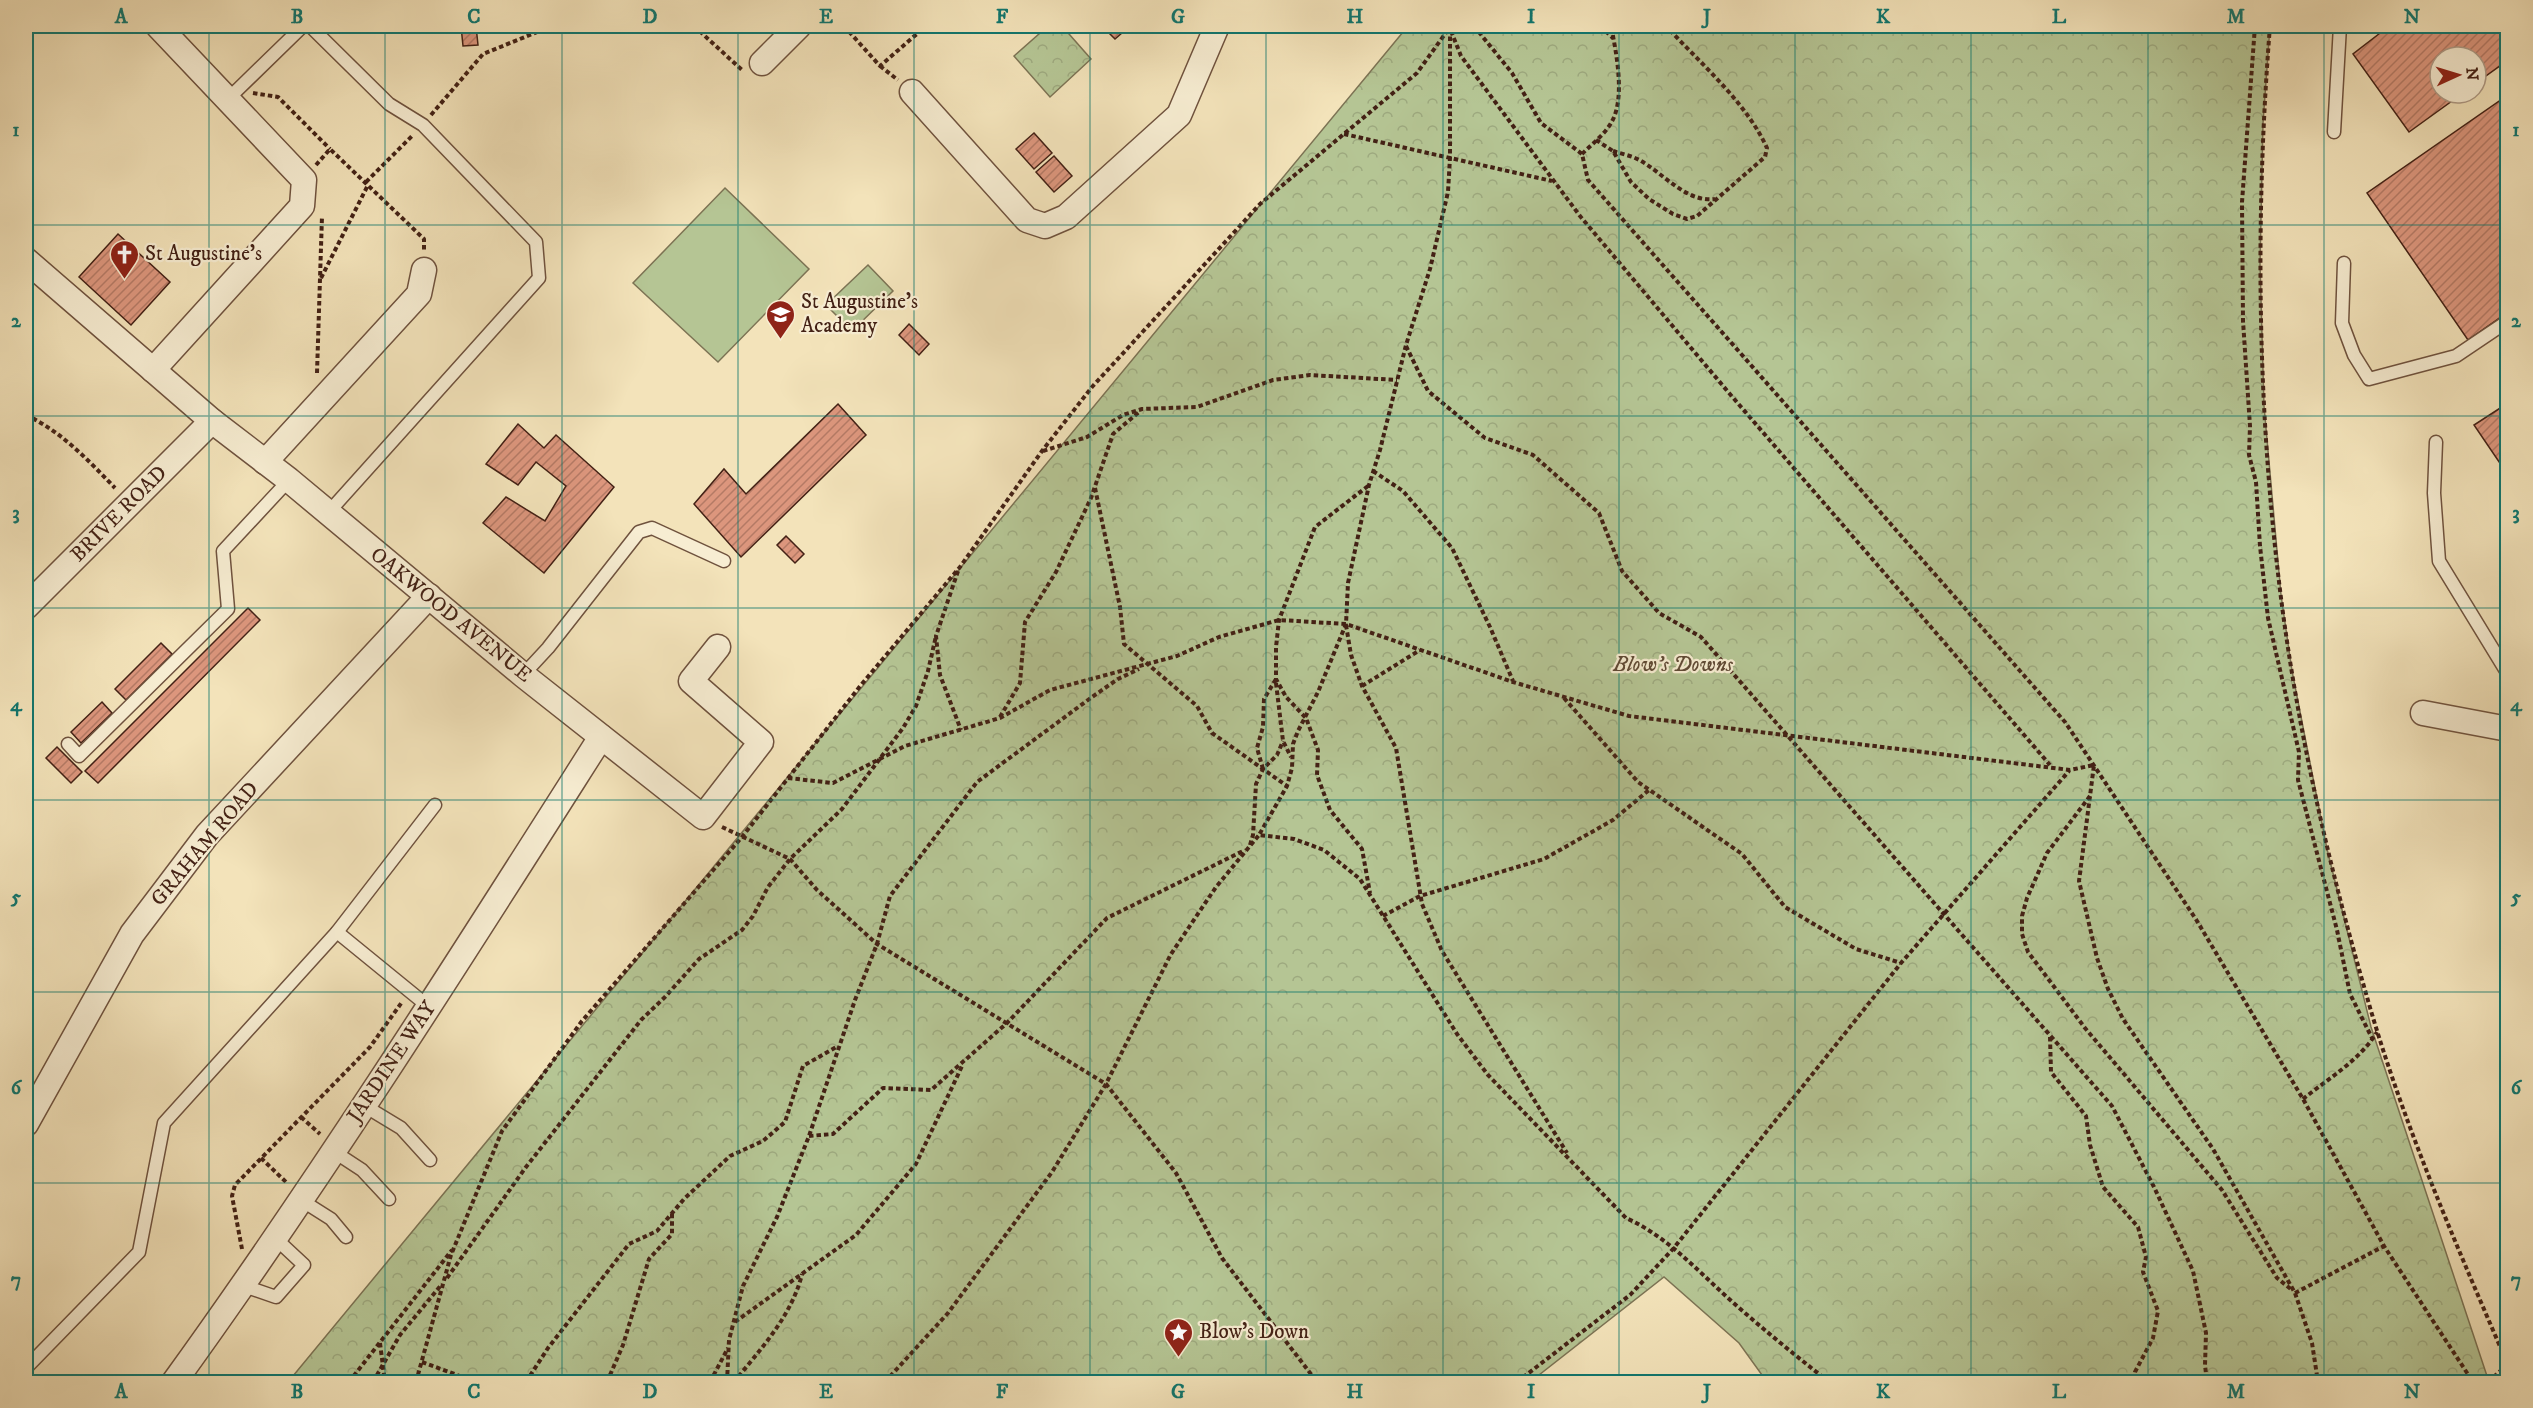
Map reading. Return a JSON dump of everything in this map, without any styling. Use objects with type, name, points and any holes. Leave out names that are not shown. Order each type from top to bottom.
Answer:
[{"type":"street","points":[[153,370],[302,206],[304,180],[235,92],[158,26]]},
{"type":"street","points":[[762,63],[799,26]]},
{"type":"street","points":[[912,92],[1027,220],[1045,226],[1066,217],[1179,116],[1217,26]]},
{"type":"street","name":"OAKWOOD AVENUE","points":[[26,260],[212,421],[289,480],[523,675],[703,817],[760,742],[691,681],[718,647]]},
{"type":"street","points":[[265,462],[419,294],[424,270]]},
{"type":"street","name":"BRIVE ROAD","points":[[26,607],[212,421]]},
{"type":"street","name":"GRAHAM ROAD","points":[[26,1124],[132,934],[200,844],[429,596]]},
{"type":"street","points":[[2423,713],[2508,729]]},
{"type":"street","name":"JARDINE WAY","points":[[174,1383],[275,1238],[298,1195],[330,1146],[363,1106],[429,1007],[601,737]]},
{"type":"lane","points":[[235,92],[303,26]]},
{"type":"lane","points":[[310,26],[389,104],[423,125],[536,242],[539,278],[327,514]]},
{"type":"lane","points":[[2334,132],[2340,26]]},
{"type":"lane","points":[[2344,263],[2342,323],[2354,355],[2368,379],[2456,356],[2508,321]]},
{"type":"lane","points":[[2436,442],[2434,493],[2439,561],[2508,674]]},
{"type":"lane","points":[[68,744],[79,756],[228,609],[224,551],[289,480]]},
{"type":"lane","points":[[523,675],[548,648],[639,532],[652,528],[724,561]]},
{"type":"lane","points":[[26,1368],[139,1252],[164,1123],[336,932],[435,805]]},
{"type":"lane","points":[[336,932],[429,1007]]},
{"type":"lane","points":[[363,1106],[401,1128],[430,1160]]},
{"type":"lane","points":[[330,1146],[362,1170],[389,1199]]},
{"type":"lane","points":[[298,1195],[331,1219],[346,1237]]},
{"type":"lane","points":[[246,1282],[276,1297],[304,1265],[275,1238]]},
{"type":"path","points":[[320,280],[367,184],[423,125],[483,54],[552,26]]},
{"type":"path","points":[[694,26],[741,71],[762,63]]},
{"type":"path","points":[[844,26],[880,66],[926,26]]},
{"type":"path","points":[[417,1383],[456,1244],[502,1131],[582,1022],[742,837],[861,685],[960,567],[1042,451],[1092,387],[1260,204],[1417,73],[1450,26]]},
{"type":"path","points":[[1450,26],[1448,192],[1430,269],[1406,345],[1369,485],[1348,583],[1346,624],[1351,655],[1362,686],[1396,748],[1422,904],[1442,951],[1572,1161]]},
{"type":"path","points":[[1450,26],[1461,56],[1553,181],[1737,402],[2051,766]]},
{"type":"path","points":[[1474,26],[1512,73],[1541,123],[1582,154],[1588,180],[2065,722],[2197,921],[2303,1099],[2384,1246],[2473,1383]]},
{"type":"path","points":[[1600,26],[1614,39]]},
{"type":"path","points":[[1582,154],[1612,122],[1619,62],[1611,26]]},
{"type":"path","points":[[1613,151],[1631,182],[1649,199],[1673,214],[1687,219],[1697,216],[1765,157],[1767,148],[1762,136],[1720,82],[1666,26]]},
{"type":"path","points":[[2255,26],[2242,202],[2243,321],[2250,426],[2248,455],[2256,482],[2268,618],[2299,752],[2298,780],[2337,930],[2350,994],[2373,1040]]},
{"type":"path","points":[[2270,26],[2263,123],[2260,264],[2264,406],[2281,595],[2292,671],[2327,849],[2378,1032],[2427,1177],[2507,1365],[2488,1383]]},
{"type":"path","points":[[235,92],[278,97],[424,239],[424,270]]},
{"type":"path","points":[[1344,134],[1553,181]]},
{"type":"path","points":[[1596,140],[1613,151],[1640,160],[1669,182],[1704,200],[1716,199]]},
{"type":"path","points":[[304,180],[330,149]]},
{"type":"path","points":[[316,407],[322,207]]},
{"type":"path","points":[[1406,345],[1428,391],[1485,438],[1533,455],[1599,513],[1622,571],[1659,613],[1701,637],[2112,1106],[2154,1187],[2193,1271],[2206,1333],[2207,1383]]},
{"type":"path","points":[[1042,451],[1087,437],[1123,415],[1142,409],[1197,408],[1273,380],[1310,375],[1397,380]]},
{"type":"path","points":[[1000,718],[1020,683],[1025,622],[1056,572],[1095,488],[1113,434],[1142,409]]},
{"type":"path","points":[[26,415],[42,423],[74,446],[130,503]]},
{"type":"path","points":[[1373,471],[1403,491],[1452,548],[1490,627],[1513,682]]},
{"type":"path","points":[[1292,760],[1283,741],[1276,679],[1279,620],[1315,527],[1369,485]]},
{"type":"path","points":[[1095,488],[1120,607],[1124,644],[1197,706],[1212,733],[1287,786]]},
{"type":"path","points":[[373,1383],[400,1335],[444,1282],[526,1167],[641,1020],[699,959],[742,930],[753,916],[768,887],[790,859],[842,809],[903,728],[916,706],[928,671],[936,636],[960,567]]},
{"type":"path","points":[[788,778],[833,783],[905,746],[1000,718],[1050,690],[1177,656],[1237,631],[1279,620],[1346,624],[1513,682],[1629,716],[2070,770],[2094,765]]},
{"type":"path","points":[[885,1383],[948,1313],[1052,1172],[1106,1084],[1170,954],[1231,867],[1258,835],[1287,786],[1293,744],[1346,624]]},
{"type":"path","points":[[936,636],[940,675],[961,730]]},
{"type":"path","points":[[1362,686],[1421,650]]},
{"type":"path","points":[[727,1383],[729,1347],[743,1286],[777,1217],[809,1136],[877,944],[890,896],[977,782],[1118,679],[1148,664]]},
{"type":"path","points":[[1276,679],[1286,697],[1306,718],[1318,750],[1317,776],[1330,810],[1362,849],[1371,897]]},
{"type":"path","points":[[1263,770],[1257,748],[1263,728],[1264,699],[1276,679]]},
{"type":"path","points":[[1564,697],[1638,782],[1742,854],[1785,907],[1856,949],[1901,963]]},
{"type":"path","points":[[809,1136],[833,1134],[883,1088],[931,1090],[1007,1023],[1107,918],[1249,848],[1253,835],[1256,784],[1263,770],[1277,755],[1283,741]]},
{"type":"path","points":[[2094,765],[2079,881],[2097,958],[2108,989],[2123,1019],[2213,1149],[2295,1293],[2312,1343],[2318,1383]]},
{"type":"path","points":[[1517,1383],[1630,1295],[1673,1249],[1901,963],[2070,770]]},
{"type":"path","points":[[1383,916],[1420,896],[1544,859],[1613,820],[1649,790]]},
{"type":"path","points":[[2091,794],[2047,853],[2026,898],[2022,916],[2022,934],[2028,952],[2085,1028],[2222,1190],[2277,1278],[2295,1293]]},
{"type":"path","points":[[1258,835],[1294,838],[1324,850],[1360,879],[1457,1034],[1488,1075],[1626,1218],[1647,1228],[1681,1253],[1728,1298],[1829,1383]]},
{"type":"path","points":[[742,837],[790,859],[817,890],[877,944],[1106,1084],[1176,1173],[1222,1258],[1317,1383]]},
{"type":"path","points":[[246,1282],[232,1196],[235,1185],[370,1047],[410,992]]},
{"type":"path","points":[[2303,1099],[2343,1068],[2373,1040],[2378,1032]]},
{"type":"path","points":[[2050,1036],[2051,1072],[2086,1116],[2090,1145],[2103,1187],[2138,1227],[2146,1257],[2143,1272],[2158,1311],[2153,1338],[2135,1372],[2133,1383]]},
{"type":"path","points":[[526,1383],[548,1348],[630,1245],[657,1231],[730,1156],[763,1141],[785,1122],[803,1066],[840,1045]]},
{"type":"path","points":[[734,1323],[856,1235],[916,1164],[964,1061]]},
{"type":"path","points":[[301,1117],[330,1146]]},
{"type":"path","points":[[261,1158],[298,1195]]},
{"type":"path","points":[[607,1383],[623,1345],[649,1259],[672,1234],[672,1214]]},
{"type":"path","points":[[349,1383],[456,1244]]},
{"type":"path","points":[[2295,1293],[2384,1246]]},
{"type":"path","points":[[734,1383],[778,1326],[796,1296],[802,1274]]},
{"type":"path","points":[[380,1343],[385,1383]]},
{"type":"path","points":[[710,1383],[729,1347]]},
{"type":"path","points":[[422,1362],[476,1383]]},
{"type":"green space","points":[[1048,26],[1062,26],[1091,59],[1050,97],[1014,56]]},
{"type":"green space","name":"Blow's Downs","points":[[1408,26],[2270,26],[2263,123],[2260,264],[2264,406],[2281,595],[2292,671],[2327,849],[2371,1027],[2489,1382],[1767,1382],[1739,1343],[1664,1277],[1530,1382],[288,1382]]},
{"type":"green space","points":[[725,188],[809,269],[718,362],[633,283]]},
{"type":"green space","points":[[868,265],[893,291],[852,331],[826,305]]},
{"type":"building","points":[[461,26],[476,26],[478,45],[463,46]]},
{"type":"building","points":[[1102,26],[1130,26],[1115,39]]},
{"type":"building","points":[[2380,26],[2508,26],[2508,60],[2488,74],[2488,45],[2428,45],[2428,105],[2446,105],[2409,132],[2353,54],[2384,30]]},
{"type":"building","points":[[2508,95],[2508,312],[2468,340],[2367,193]]},
{"type":"building","points":[[1034,133],[1052,153],[1034,169],[1016,149]]},
{"type":"building","points":[[1054,156],[1072,176],[1054,192],[1036,172]]},
{"type":"building","name":"St Augustine's","points":[[118,234],[170,282],[131,325],[79,277]]},
{"type":"building","points":[[909,324],[929,344],[919,355],[899,335]]},
{"type":"building","points":[[2508,403],[2508,475],[2474,425]]},
{"type":"building","points":[[838,404],[866,435],[741,557],[694,504],[724,469],[746,494]]},
{"type":"building","points":[[518,424],[544,448],[556,435],[614,487],[544,573],[483,523],[506,497],[545,521],[566,486],[536,462],[518,485],[486,464]]},
{"type":"building","points":[[786,536],[804,554],[795,563],[777,545]]},
{"type":"building","points":[[248,608],[260,620],[98,783],[85,771]]},
{"type":"building","points":[[161,643],[172,654],[126,700],[115,689]]},
{"type":"building","points":[[102,702],[112,713],[81,743],[71,732]]},
{"type":"building","points":[[57,747],[82,772],[71,783],[46,758]]},
{"type":"place","name":"St Augustine's","points":[[124,280]]},
{"type":"place","name":"St Augustine's Academy","points":[[780,340]]},
{"type":"place","name":"Blow's Down","points":[[1178,1358]]}]
